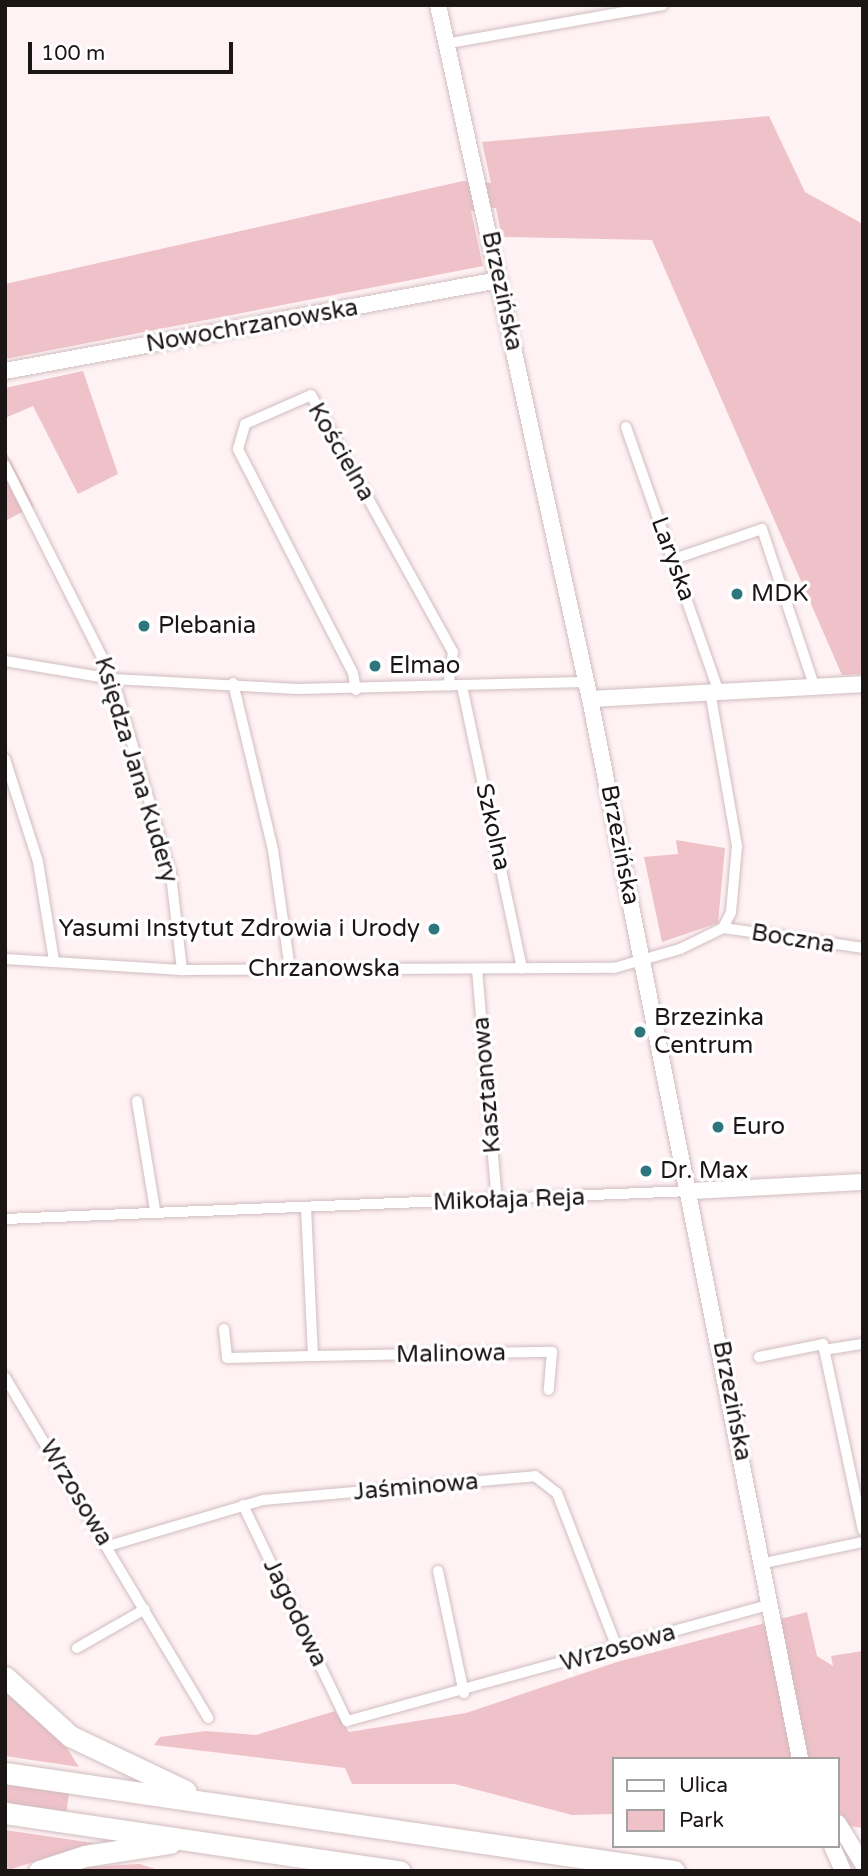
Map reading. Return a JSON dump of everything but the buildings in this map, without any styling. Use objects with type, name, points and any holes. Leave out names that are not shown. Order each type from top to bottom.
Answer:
[{"type":"highway","points":[[5,1678],[93,1750],[214,1803]]},
{"type":"highway","points":[[5,1773],[674,1871]]},
{"type":"highway","points":[[5,1813],[400,1871]]},
{"type":"highway","points":[[38,1871],[85,1856],[191,1840]]},
{"type":"main road","name":"Brzezińska","points":[[438,5],[450,44],[590,699],[781,1648],[799,1733],[808,1757]]},
{"type":"main road","name":"Nowochrzanowska","points":[[5,371],[499,281]]},
{"type":"main road","points":[[590,699],[863,684]]},
{"type":"main road","name":"Mikołaja Reja","points":[[691,1191],[863,1182]]},
{"type":"main road","name":"Brzezińska","points":[[799,1733],[800,1757]]},
{"type":"main road","points":[[840,1826],[863,1864]]},
{"type":"main road","points":[[833,1848],[843,1871]]},
{"type":"street","points":[[450,44],[663,5]]},
{"type":"street","name":"Kościelna","points":[[356,690],[353,673],[238,449],[245,424],[311,395],[453,652],[448,686]]},
{"type":"street","name":"Laryska","points":[[626,427],[674,559],[714,692],[737,846],[731,912],[723,928]]},
{"type":"street","name":"Księdza Jana Kudery","points":[[5,466],[113,679],[172,875],[182,970]]},
{"type":"street","points":[[674,559],[762,529],[815,688]]},
{"type":"street","points":[[5,661],[113,679],[356,690],[586,682]]},
{"type":"street","points":[[233,683],[273,850],[290,970]]},
{"type":"street","name":"Szkolna","points":[[462,686],[522,969]]},
{"type":"street","points":[[5,759],[38,862],[54,961]]},
{"type":"street","name":"Chrzanowska","points":[[5,960],[182,970],[522,969],[643,961],[723,928]]},
{"type":"street","name":"Boczna","points":[[723,928],[863,948]]},
{"type":"street","name":"Kasztanowa","points":[[477,969],[497,1200]]},
{"type":"street","points":[[137,1101],[155,1210]]},
{"type":"street","name":"Mikołaja Reja","points":[[5,1219],[155,1210],[306,1207],[691,1191]]},
{"type":"street","points":[[306,1207],[313,1356]]},
{"type":"street","name":"Malinowa","points":[[224,1329],[227,1358],[552,1352],[549,1390]]},
{"type":"street","points":[[759,1357],[863,1344]]},
{"type":"street","points":[[824,1347],[863,1530]]},
{"type":"street","name":"Wrzosowa","points":[[5,1377],[208,1718]]},
{"type":"street","name":"Jaśminowa","points":[[108,1546],[243,1505],[535,1476],[557,1493],[617,1648]]},
{"type":"street","name":"Jagodowa","points":[[243,1505],[347,1721]]},
{"type":"street","points":[[764,1563],[863,1542]]},
{"type":"street","points":[[438,1571],[464,1693]]},
{"type":"street","name":"Wrzosowa","points":[[347,1721],[464,1693],[772,1604]]},
{"type":"street","points":[[77,1648],[145,1609]]},
{"type":"green space","points":[[769,116],[805,192],[863,224],[863,674],[842,675],[652,240],[502,237],[496,208],[471,211],[483,266],[5,359],[5,284],[463,181],[491,183],[482,142]]},
{"type":"green space","points":[[83,371],[118,474],[78,494],[33,406],[5,418],[5,388]]},
{"type":"green space","points":[[5,450],[34,506],[5,521]]},
{"type":"green space","points":[[676,840],[725,848],[718,923],[662,942],[644,857],[678,854]]},
{"type":"green space","points":[[807,1612],[817,1656],[833,1666],[831,1656],[863,1651],[863,1828],[840,1824],[840,1757],[612,1757],[612,1814],[572,1815],[455,1784],[352,1784],[345,1768],[154,1745],[160,1737],[206,1731],[256,1735],[335,1711],[349,1732],[466,1713],[617,1662]]},
{"type":"green space","points":[[5,1689],[67,1748],[79,1767],[5,1756]]},
{"type":"green space","points":[[5,1782],[69,1791],[66,1812],[5,1803]]},
{"type":"green space","points":[[5,1830],[94,1843],[5,1871]]},
{"type":"green space","points":[[140,1864],[161,1871],[75,1871],[84,1867]]},
{"type":"place","name":"MDK","points":[[737,594]]},
{"type":"place","name":"Plebania","points":[[144,626]]},
{"type":"place","name":"Elmao","points":[[375,666]]},
{"type":"place","name":"Yasumi Instytut Zdrowia i Urody","points":[[434,929]]},
{"type":"place","name":"Brzezinka Centrum","points":[[640,1032]]},
{"type":"place","name":"Euro","points":[[718,1127]]},
{"type":"place","name":"Dr. Max","points":[[646,1171]]}]
